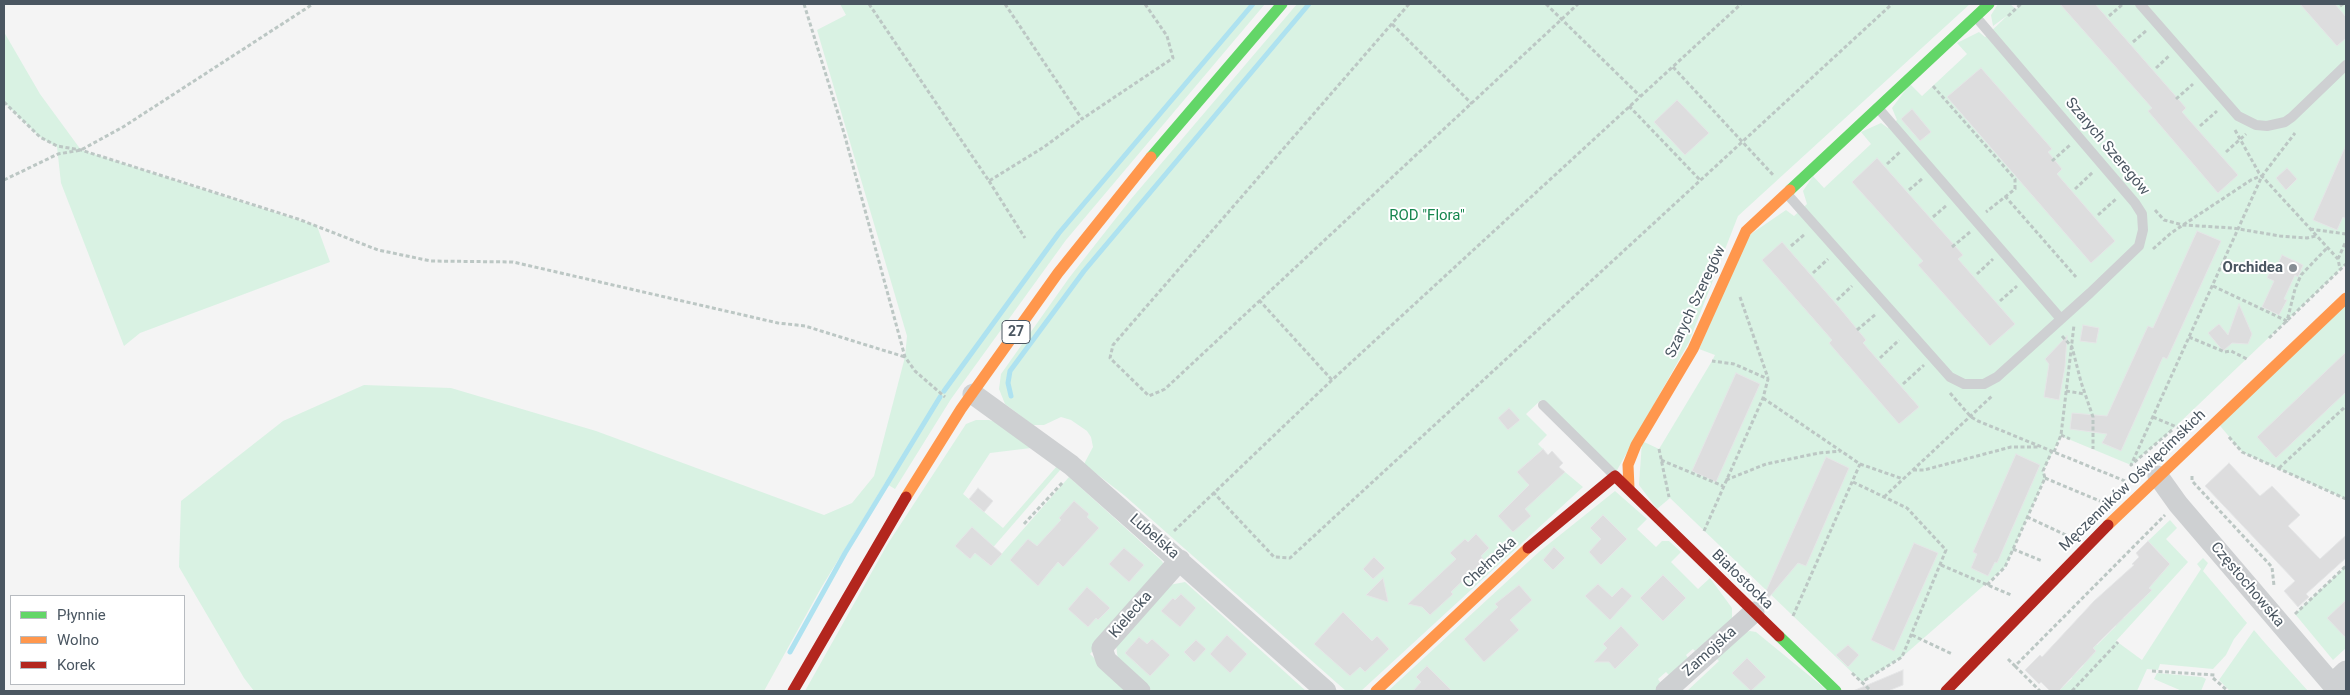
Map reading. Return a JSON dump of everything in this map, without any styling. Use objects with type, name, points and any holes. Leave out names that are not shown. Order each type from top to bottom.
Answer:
[{"type":"street","name":"27","points":[[794,691],[882,536],[967,402],[1058,273],[1158,149],[1282,4]]},
{"type":"street","name":"Szarych Szeregów","points":[[1629,488],[1628,465],[1636,445],[1693,349],[1746,231],[1989,4]]},
{"type":"street","name":"Męczenników Oświęcimskich","points":[[1946,691],[2158,476],[2346,298]]},
{"type":"street","name":"Lubelska","points":[[967,402],[1071,465],[1326,691]]},
{"type":"street","points":[[1615,476],[1629,488]]},
{"type":"street","name":"Chełmska","points":[[1376,691],[1532,544],[1615,476]]},
{"type":"street","name":"Częstochowska","points":[[2158,476],[2178,504],[2292,617],[2339,682]]},
{"type":"street","name":"Białostocka","points":[[1629,488],[1836,691]]},
{"type":"street","name":"Kielecka","points":[[1140,691],[1106,660],[1102,648],[1180,560]]},
{"type":"street","name":"Zamojska","points":[[1666,691],[1754,612]]},
{"type":"lane","points":[[2140,4],[2238,116],[2256,125],[2268,126],[2285,122],[2346,65]]},
{"type":"lane","name":"Szarych Szeregów","points":[[1786,192],[1954,380],[1974,385],[1989,382],[2061,319],[2139,246],[2144,230],[2142,214],[2125,191],[1976,16]]},
{"type":"lane","points":[[1878,108],[1974,225],[2061,319]]},
{"type":"lane","points":[[1542,405],[1615,476]]},
{"type":"path","points":[[4,180],[58,154],[81,150],[123,127],[313,4]]},
{"type":"path","points":[[804,4],[844,133],[905,357],[915,371],[967,402]]},
{"type":"path","points":[[869,4],[989,181],[1025,238]]},
{"type":"path","points":[[1005,4],[1082,119]]},
{"type":"path","points":[[989,181],[1044,147],[1173,58],[1167,36],[1145,4]]},
{"type":"path","points":[[1409,4],[1114,345],[1110,358],[1149,396],[1165,389],[1578,4]]},
{"type":"path","points":[[1546,4],[1640,96]]},
{"type":"path","points":[[1161,544],[1213,492],[1332,380],[1741,4]]},
{"type":"path","points":[[1213,492],[1274,557],[1290,558],[1892,4]]},
{"type":"path","points":[[1989,33],[2021,4]]},
{"type":"path","points":[[2110,16],[2123,4]]},
{"type":"path","points":[[2144,22],[2155,35]]},
{"type":"path","points":[[1392,24],[1472,104]]},
{"type":"path","points":[[2133,42],[2149,28]]},
{"type":"path","points":[[2156,68],[2172,54],[2166,48]]},
{"type":"path","points":[[1673,67],[1743,141],[1786,192]]},
{"type":"path","points":[[1927,91],[1940,79]]},
{"type":"path","points":[[2176,99],[2195,82],[2201,88]]},
{"type":"path","points":[[1933,86],[2015,179],[2015,189],[2005,196],[1952,247]]},
{"type":"path","points":[[4,102],[40,137],[56,146],[81,150],[298,219],[378,250],[408,258],[431,261],[513,262],[778,323],[805,326],[905,357]]},
{"type":"path","points":[[2213,102],[2224,115]]},
{"type":"path","points":[[1629,106],[1700,180]]},
{"type":"path","points":[[2200,126],[2219,109]]},
{"type":"path","points":[[2183,420],[2131,465],[2262,176],[2301,125]]},
{"type":"path","points":[[2233,127],[2262,176],[2338,259]]},
{"type":"path","points":[[1887,164],[1902,150]]},
{"type":"path","points":[[2075,188],[2096,169]]},
{"type":"path","points":[[1909,190],[1925,176]]},
{"type":"path","points":[[2098,215],[2125,191]]},
{"type":"path","points":[[2005,196],[2076,277]]},
{"type":"path","points":[[1933,217],[1949,203]]},
{"type":"path","points":[[2152,207],[2164,220],[2183,225],[2238,229],[2280,236],[2306,238],[2316,236]]},
{"type":"path","points":[[2309,229],[2346,234]]},
{"type":"path","points":[[1791,246],[1808,232]]},
{"type":"path","points":[[2340,270],[2338,259],[2346,241]]},
{"type":"path","points":[[2287,321],[2294,289],[2301,275],[2327,248]]},
{"type":"path","points":[[1813,273],[1830,257]]},
{"type":"path","points":[[1977,274],[1996,257]]},
{"type":"path","points":[[2267,340],[2346,264]]},
{"type":"path","points":[[1837,300],[1854,284]]},
{"type":"path","points":[[2000,301],[2019,284]]},
{"type":"path","points":[[2213,286],[2287,321]]},
{"type":"path","points":[[1736,304],[1743,288]]},
{"type":"path","points":[[1704,531],[1763,398],[1768,379],[1743,298],[1740,296]]},
{"type":"path","points":[[1259,300],[1332,380]]},
{"type":"path","points":[[1857,330],[1878,312]]},
{"type":"path","points":[[1986,585],[2005,567],[2045,478],[2043,471],[2061,435],[2075,330],[2073,322]]},
{"type":"path","points":[[2060,334],[2072,346],[2085,394],[2094,417],[2093,449]]},
{"type":"path","points":[[1880,358],[1901,338]]},
{"type":"path","points":[[2189,338],[2225,352],[2231,351],[2247,359]]},
{"type":"path","points":[[2240,365],[2254,352]]},
{"type":"path","points":[[1708,369],[1715,355]]},
{"type":"path","points":[[1712,361],[1734,364],[1768,379]]},
{"type":"path","points":[[1903,384],[1925,365]]},
{"type":"path","points":[[2066,392],[2085,394]]},
{"type":"path","points":[[1884,497],[1996,393]]},
{"type":"path","points":[[1763,398],[1860,464],[1903,479]]},
{"type":"path","points":[[2279,468],[2346,406]]},
{"type":"path","points":[[2223,442],[2235,430]]},
{"type":"path","points":[[2061,435],[2070,439]]},
{"type":"path","points":[[2228,437],[2242,452],[2346,499]]},
{"type":"path","points":[[1663,442],[1658,450],[1670,498]]},
{"type":"path","points":[[1913,470],[1924,470],[2011,447],[2041,447]]},
{"type":"path","points":[[1726,480],[1774,462],[1819,453],[1842,451]]},
{"type":"path","points":[[1661,460],[1723,486]]},
{"type":"path","points":[[1793,616],[1860,464]]},
{"type":"path","points":[[2192,470],[2192,480],[2272,568],[2275,591]]},
{"type":"path","points":[[1853,482],[1907,508],[1946,550],[1902,658],[1862,682]]},
{"type":"path","points":[[2015,666],[2169,511]]},
{"type":"path","points":[[2028,517],[2077,540]]},
{"type":"path","points":[[1697,525],[1711,538]]},
{"type":"path","points":[[2013,549],[2044,562]]},
{"type":"path","points":[[1940,565],[2019,598]]},
{"type":"path","points":[[2292,617],[2346,566]]},
{"type":"path","points":[[1786,609],[1800,622]]},
{"type":"path","points":[[1912,635],[1960,658]]},
{"type":"path","points":[[2072,691],[2118,642]]},
{"type":"path","points":[[2004,655],[2040,691]]},
{"type":"path","points":[[1848,669],[1871,691]]},
{"type":"path","points":[[2152,671],[2214,677],[2228,691]]},
{"type":"green space","points":[[840,4],[1265,4],[1066,240],[951,399],[895,489],[885,483],[821,588],[764,691],[254,691],[244,678],[179,567],[181,501],[283,421],[364,385],[451,388],[596,431],[824,515],[852,503],[874,476],[905,357],[907,336],[817,30],[846,15]]},
{"type":"green space","name":"ROD \"Flora\"","points":[[1297,4],[1970,4],[1738,216],[1689,342],[1616,472],[1541,400],[1526,414],[1547,435],[1538,444],[1543,449],[1518,472],[1565,472],[1583,487],[1361,691],[1346,691],[1125,496],[1084,464],[1093,447],[1091,437],[1087,431],[1071,420],[1061,417],[1044,425],[1033,425],[1005,404],[999,389],[1001,374],[1069,278],[1131,199]]},
{"type":"green space","points":[[1998,4],[2010,4],[2016,9],[2021,4],[2346,4],[2346,264],[2176,426],[2131,465],[2061,436],[2043,471],[2045,478],[2005,567],[1902,657],[1862,682],[1670,498],[1657,509],[1639,485],[1642,441],[1659,449],[1712,361],[1715,355],[1699,349],[1748,236],[1786,210],[1794,216],[1807,204],[1803,191],[1813,176],[1824,188],[1871,144],[1861,132],[1881,123],[1888,128],[1897,120],[1892,108],[1910,84],[1922,96],[1967,54],[1957,43],[1979,32],[1985,37],[2008,15],[1993,26],[1991,15]]},
{"type":"green space","points":[[4,32],[40,94],[81,150],[317,226],[330,262],[140,333],[124,346],[61,183],[57,147],[40,137],[4,102]]},
{"type":"green space","points":[[2346,298],[2346,499],[2242,452],[2216,421]]},
{"type":"green space","points":[[976,420],[989,420],[999,423],[1031,448],[990,453],[963,494],[1003,528],[1057,466],[1061,469],[983,559],[991,566],[1069,477],[1162,561],[1166,569],[1090,654],[1129,691],[805,691],[887,545],[966,424]]},
{"type":"green space","points":[[1615,491],[1647,519],[1637,529],[1656,547],[1662,541],[1669,541],[1681,552],[1671,562],[1698,589],[1710,578],[1732,608],[1732,619],[1695,651],[1693,649],[1686,655],[1688,658],[1669,675],[1666,672],[1658,679],[1660,682],[1656,691],[1388,691],[1540,551]]},
{"type":"green space","points":[[2170,520],[2177,528],[2166,539],[2188,562],[2116,641],[2142,660],[2201,569],[2197,564],[2203,558],[2208,563],[2203,571],[2247,623],[2234,639],[2226,655],[2213,669],[2160,664],[2158,670],[2147,669],[2137,691],[2059,691],[2072,678],[2068,674],[2076,673],[2083,666],[2090,645],[2097,645],[2116,626],[2113,622],[2120,614],[2124,618],[2151,590],[2148,587],[2170,564],[2148,541]]},
{"type":"green space","points":[[2346,566],[2346,648],[2333,660],[2295,614]]},
{"type":"green space","points":[[1185,582],[1306,691],[1152,691],[1118,660],[1116,645],[1169,585]]},
{"type":"green space","points":[[2254,630],[2308,691],[2230,691],[2219,680]]},
{"type":"green space","points":[[1745,632],[1756,632],[1828,691],[1687,691],[1719,661],[1714,656]]},
{"type":"green space","points":[[2157,673],[2206,679],[2201,691],[2182,691],[2154,679]]},
{"type":"building","points":[[2060,4],[2095,4],[2186,108],[2182,112],[2238,175],[2218,193],[2148,111],[2152,108]]},
{"type":"building","points":[[2300,4],[2335,4],[2346,17],[2346,38],[2337,46]]},
{"type":"building","points":[[1981,68],[2052,149],[2048,152],[2062,169],[2057,174],[2115,241],[2091,263],[1947,97]]},
{"type":"building","points":[[1677,100],[1709,133],[1685,155],[1654,122]]},
{"type":"building","points":[[1912,109],[1931,132],[1920,141],[1901,119]]},
{"type":"building","points":[[2346,145],[2346,219],[2343,217],[2337,230],[2313,220]]},
{"type":"building","points":[[1877,158],[1963,255],[1958,259],[2015,324],[1990,346],[1918,265],[1923,261],[1852,182]]},
{"type":"building","points":[[2287,168],[2297,179],[2286,190],[2276,178]]},
{"type":"building","points":[[2197,231],[2221,241],[2167,359],[2163,357],[2121,451],[2102,443],[2107,434],[2070,429],[2072,413],[2107,416],[2148,326],[2153,328]]},
{"type":"building","points":[[1782,242],[1866,340],[1863,343],[1919,407],[1899,424],[1829,343],[1832,340],[1762,260]]},
{"type":"building","points":[[2282,255],[2303,265],[2298,277],[2295,275],[2284,299],[2287,300],[2279,315],[2262,307],[2274,281],[2267,278],[2273,265],[2277,266]]},
{"type":"building","points":[[2239,304],[2252,334],[2248,344],[2232,343],[2223,351],[2208,333],[2219,324],[2228,335]]},
{"type":"building","points":[[2083,325],[2099,328],[2096,343],[2080,341]]},
{"type":"building","points":[[2067,336],[2065,367],[2059,400],[2044,397],[2049,364],[2045,359]]},
{"type":"building","points":[[2346,352],[2346,392],[2276,458],[2257,437]]},
{"type":"building","points":[[1736,373],[1760,384],[1716,482],[1692,471]]},
{"type":"building","points":[[1509,408],[1520,420],[1508,430],[1498,418]]},
{"type":"building","points":[[1543,449],[1548,455],[1552,451],[1563,463],[1559,467],[1565,472],[1525,509],[1531,516],[1513,532],[1498,516],[1529,485],[1517,472]]},
{"type":"building","points":[[2016,454],[2040,465],[1997,563],[1995,562],[1988,576],[1971,568],[1977,554],[1973,552]]},
{"type":"building","points":[[1826,457],[1849,468],[1806,566],[1798,563],[1766,601],[1763,598]]},
{"type":"building","points":[[2229,463],[2260,496],[2272,486],[2300,515],[2288,526],[2320,559],[2346,535],[2346,558],[2306,594],[2309,597],[2298,607],[2284,591],[2295,581],[2205,486]]},
{"type":"building","points":[[978,488],[993,501],[984,512],[969,499]]},
{"type":"building","points":[[1074,501],[1089,514],[1087,517],[1099,528],[1063,567],[1058,562],[1038,586],[1010,560],[1028,539],[1037,546],[1061,520],[1059,518]]},
{"type":"building","points":[[1603,515],[1627,539],[1601,565],[1589,552],[1601,539],[1590,528]]},
{"type":"building","points":[[972,527],[1002,554],[991,566],[975,553],[970,559],[955,546]]},
{"type":"building","points":[[1476,534],[1489,548],[1481,556],[1484,560],[1451,592],[1453,594],[1430,615],[1422,607],[1408,604],[1456,559],[1450,553],[1465,539],[1468,542]]},
{"type":"building","points":[[2148,541],[2170,564],[2149,588],[2152,590],[2093,648],[2096,651],[2059,691],[2050,691],[2041,682],[2039,684],[2025,670],[2040,655],[2042,657],[2094,601],[2134,565],[2132,564],[2139,557],[2136,553]]},
{"type":"building","points":[[1914,543],[1938,553],[1894,651],[1871,640]]},
{"type":"building","points":[[1554,547],[1565,558],[1553,570],[1543,560]]},
{"type":"building","points":[[1124,548],[1144,565],[1129,582],[1109,564]]},
{"type":"building","points":[[1374,557],[1385,568],[1373,579],[1363,569]]},
{"type":"building","points":[[1663,575],[1686,598],[1663,621],[1640,598]]},
{"type":"building","points":[[1383,578],[1388,602],[1366,595]]},
{"type":"building","points":[[1598,584],[1612,597],[1622,587],[1632,596],[1610,620],[1585,596]]},
{"type":"building","points":[[1519,585],[1532,600],[1510,620],[1519,630],[1484,662],[1464,639],[1498,607],[1495,604]]},
{"type":"building","points":[[1087,587],[1110,608],[1098,620],[1096,618],[1088,627],[1068,609]]},
{"type":"building","points":[[1181,594],[1196,608],[1180,627],[1161,611],[1173,598],[1175,600]]},
{"type":"building","points":[[2346,600],[2346,638],[2327,618]]},
{"type":"building","points":[[1343,612],[1372,641],[1377,636],[1389,649],[1365,672],[1360,667],[1350,676],[1314,644]]},
{"type":"building","points":[[1621,626],[1639,645],[1615,669],[1609,662],[1594,662],[1607,648],[1603,644]]},
{"type":"building","points":[[1227,635],[1247,654],[1230,673],[1210,654]]},
{"type":"building","points":[[1139,637],[1147,644],[1152,639],[1170,655],[1150,676],[1125,653]]},
{"type":"building","points":[[1196,640],[1206,649],[1194,662],[1184,652]]},
{"type":"building","points":[[1848,645],[1859,655],[1848,667],[1836,655]]},
{"type":"building","points":[[1747,658],[1766,677],[1751,691],[1732,673]]},
{"type":"building","points":[[1427,666],[1452,691],[1413,691],[1421,682],[1416,677]]},
{"type":"building","points":[[1903,670],[1903,685],[1888,691],[1853,691]]},
{"type":"waterway","points":[[944,391],[1059,233],[1253,4]]},
{"type":"waterway","points":[[1011,396],[1008,383],[1010,371],[1084,271],[1309,4]]},
{"type":"waterway","points":[[790,652],[845,553],[940,397]]},
{"type":"traffic: fast","points":[[1151,157],[1282,4]]},
{"type":"traffic: fast","points":[[1790,190],[1989,4]]},
{"type":"traffic: fast","points":[[1779,636],[1836,691]]},
{"type":"traffic: slow","points":[[906,497],[961,409],[1058,273],[1151,157]]},
{"type":"traffic: slow","points":[[1629,488],[1628,465],[1636,445],[1693,349],[1746,231],[1790,190]]},
{"type":"traffic: slow","points":[[2108,525],[2346,298]]},
{"type":"traffic: slow","points":[[1376,691],[1528,548]]},
{"type":"traffic: jam","points":[[1528,548],[1615,476],[1779,636]]},
{"type":"traffic: jam","points":[[793,691],[906,497]]},
{"type":"traffic: jam","points":[[1946,691],[2108,525]]},
{"type":"place","name":"Orchidea","points":[[2293,268]]}]
